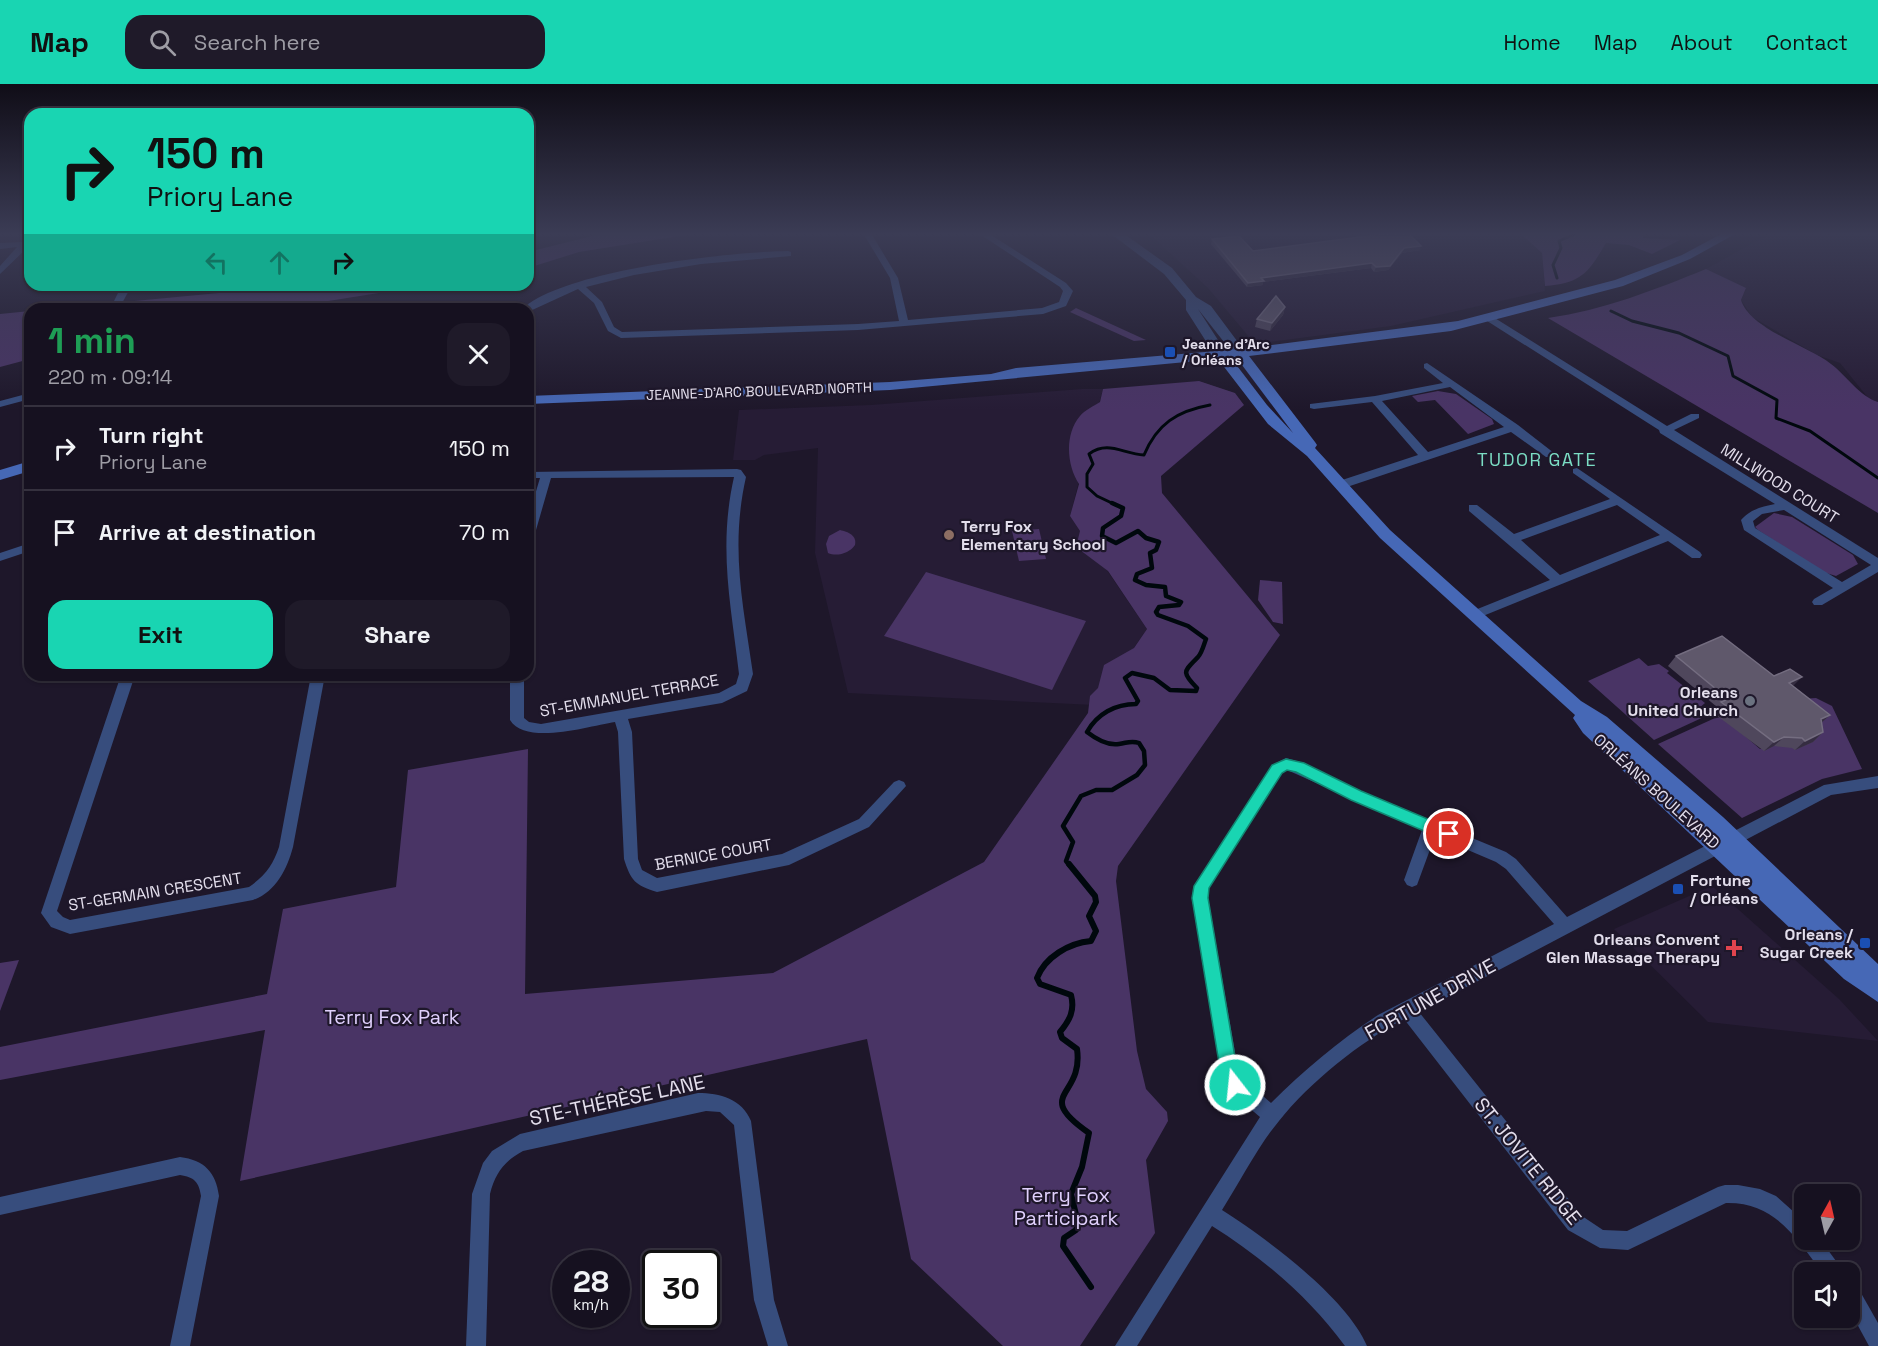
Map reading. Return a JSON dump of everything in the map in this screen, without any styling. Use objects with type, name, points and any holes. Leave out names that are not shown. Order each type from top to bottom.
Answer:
[{"type":"main road","name":"JEANNE-D'ARC BOULEVARD NORTH","points":[[534,400],[890,386],[991,378],[1017,382],[1225,359],[1347,351],[1421,338],[1457,325],[1588,292]]},
{"type":"main road","name":"ORLÉANS BOULEVARD","points":[[1244,358],[1309,442],[1312,453]]},
{"type":"main road","name":"ORLÉANS BOULEVARD","points":[[1225,359],[1274,421],[1297,444],[1312,453],[1385,534],[1575,706],[1589,728],[1727,844],[1878,978]]},
{"type":"main road","points":[[0,475],[24,468]]},
{"type":"main road","name":"ORLÉANS BOULEVARD","points":[[1727,844],[1852,972],[1878,992]]},
{"type":"street","points":[[118,303],[124,292]]},
{"type":"street","points":[[534,306],[563,292]]},
{"type":"street","points":[[585,292],[599,303],[611,331],[621,334],[904,324],[1044,311],[1063,304],[1068,292]]},
{"type":"street","points":[[897,292],[904,324]]},
{"type":"street","name":"ORLÉANS BOULEVARD","points":[[1185,292],[1192,300],[1207,309],[1244,358]]},
{"type":"street","name":"ORLÉANS BOULEVARD","points":[[1192,300],[1192,310],[1225,359]]},
{"type":"street","name":"MILLWOOD COURT","points":[[1487,317],[1878,565]]},
{"type":"street","points":[[1427,366],[1550,455]]},
{"type":"street","points":[[1314,406],[1375,399],[1452,384]]},
{"type":"street","points":[[0,404],[24,398]]},
{"type":"street","points":[[1375,399],[1425,456]]},
{"type":"street","points":[[1664,431],[1695,416]]},
{"type":"street","points":[[1340,485],[1514,427]]},
{"type":"street","points":[[1577,471],[1667,537],[1696,555]]},
{"type":"street","name":"ST-EMMANUEL TERRACE","points":[[517,681],[518,720],[526,727],[541,729],[722,698],[742,687],[746,667],[729,561],[735,493],[740,477],[737,472],[534,476]]},
{"type":"street","points":[[534,517],[546,477]]},
{"type":"street","points":[[1512,539],[1618,500]]},
{"type":"street","points":[[1787,506],[1759,511],[1747,520],[1750,530],[1842,588]]},
{"type":"street","points":[[1473,508],[1560,582]]},
{"type":"street","points":[[1474,615],[1667,537]]},
{"type":"street","points":[[0,557],[24,549]]},
{"type":"street","points":[[1818,602],[1878,565]]},
{"type":"street","name":"ST-GERMAIN CRESCENT","points":[[126,681],[49,913],[57,922],[70,927],[253,893],[270,881],[281,867],[286,847],[317,681]]},
{"type":"street","name":"BERNICE COURT","points":[[620,716],[625,732],[631,859],[636,874],[646,882],[657,885],[784,860],[864,823],[898,786]]},
{"type":"street","points":[[1272,1115],[1235,1085],[1231,1077],[1200,909],[1202,886],[1277,769],[1286,764],[1299,767],[1356,796],[1511,864],[1565,926]]},
{"type":"street","name":"FORTUNE DRIVE","points":[[1125,1346],[1272,1115],[1304,1082],[1358,1038],[1565,926],[1727,844],[1829,789],[1878,782]]},
{"type":"street","points":[[1412,880],[1431,827]]},
{"type":"street","name":"ST. JOVITE RIDGE","points":[[1407,1010],[1575,1223],[1600,1239],[1628,1242],[1725,1194],[1755,1194],[1777,1207],[1794,1225]]},
{"type":"street","name":"STE-THÉRÈSE LANE","points":[[476,1346],[481,1194],[486,1172],[494,1161],[504,1151],[520,1143],[698,1102],[716,1101],[731,1106],[742,1121],[764,1300],[778,1346]]},
{"type":"street","points":[[0,1206],[180,1166],[193,1167],[204,1175],[209,1183],[210,1196],[180,1346]]},
{"type":"street","points":[[1209,1213],[1238,1231],[1319,1297],[1357,1346]]},
{"type":"street","points":[[1817,1250],[1826,1262]]},
{"type":"street","points":[[1860,1310],[1878,1342]]},
{"type":"shaded area","points":[[1211,292],[1541,292],[1391,326],[1255,344]]},
{"type":"shaded area","points":[[1745,292],[1878,292],[1878,402],[1869,399],[1840,363],[1817,355],[1752,317],[1741,300]]},
{"type":"shaded area","name":"Terry Fox Elementary School","points":[[1103,389],[1070,516],[1147,629],[1094,705],[848,693],[815,553],[818,448],[764,455],[755,460],[733,460],[739,410],[871,405]]},
{"type":"shaded area","points":[[1712,886],[1839,999],[1878,1041],[1708,1022],[1614,929]]},
{"type":"green space","points":[[230,292],[386,292],[316,303],[113,303]]},
{"type":"green space","points":[[1648,292],[1744,292],[1741,300],[1756,320],[1821,357],[1859,391],[1878,402],[1878,513],[1548,318],[1609,305]]},
{"type":"green space","points":[[1076,308],[1146,340],[1134,341],[1070,312]]},
{"type":"green space","points":[[24,312],[24,361],[0,367],[0,314]]},
{"type":"green space","points":[[1199,381],[1235,393],[1244,405],[1161,476],[1162,493],[1280,635],[1118,866],[1116,881],[1137,1051],[1146,1089],[1167,1112],[1168,1121],[1146,1160],[1155,1233],[1080,1346],[1003,1346],[911,1259],[867,1039],[240,1181],[265,1030],[0,1080],[0,1047],[267,994],[283,909],[396,887],[408,770],[528,749],[525,994],[773,973],[984,862],[1088,713],[1090,696],[1098,688],[1104,665],[1134,648],[1147,629],[1108,571],[1076,547],[1080,531],[1070,516],[1079,484],[1070,460],[1071,432],[1082,414],[1100,402],[1103,389]]},
{"type":"green space","points":[[1438,391],[1456,394],[1492,419],[1494,424],[1468,434],[1435,400],[1418,402],[1412,396]]},
{"type":"green space","points":[[1774,513],[1792,517],[1853,555],[1858,564],[1836,576],[1823,572],[1755,527]]},
{"type":"green space","points":[[1039,529],[1046,559],[1019,561],[1012,531]]},
{"type":"green space","points":[[840,530],[853,536],[855,545],[843,553],[835,555],[828,553],[826,544],[829,536]]},
{"type":"green space","points":[[926,572],[1086,621],[1052,690],[884,636]]},
{"type":"green space","points":[[1260,580],[1282,582],[1283,624],[1273,622],[1258,600]]},
{"type":"green space","points":[[1639,658],[1648,666],[1659,664],[1669,671],[1667,673],[1705,703],[1698,709],[1706,716],[1654,740],[1588,681]]},
{"type":"green space","points":[[1816,698],[1832,706],[1862,769],[1822,779],[1742,818],[1658,744],[1715,718],[1723,717],[1760,749],[1816,722],[1801,699]]},
{"type":"green space","points":[[19,960],[0,1011],[0,963]]},
{"type":"building","points":[[1276,296],[1285,307],[1272,323],[1257,319]]},
{"type":"building","name":"Orleans United Church","points":[[1722,636],[1774,676],[1790,669],[1802,677],[1789,683],[1830,715],[1821,719],[1823,732],[1805,741],[1802,738],[1784,737],[1774,742],[1721,702],[1728,699],[1676,656]]},
{"type":"waterway","points":[[1611,311],[1632,321],[1679,333],[1728,356],[1733,376],[1777,400],[1776,418],[1810,431],[1878,478]]},
{"type":"waterway","points":[[1116,505],[1097,496],[1087,487],[1087,474],[1093,464],[1089,454],[1096,450],[1109,448],[1144,455],[1162,427],[1178,415],[1210,405]]},
{"type":"waterway","points":[[1070,866],[1066,861],[1073,842],[1063,826],[1081,796],[1096,790],[1112,790],[1137,775],[1145,765],[1144,751],[1139,743],[1110,744],[1087,732],[1107,711],[1128,704],[1136,704],[1138,701],[1125,678],[1132,673],[1154,678],[1170,690],[1196,691],[1197,688],[1188,678],[1186,671],[1202,651],[1206,639],[1188,626],[1158,615],[1156,612],[1159,607],[1179,605],[1181,602],[1166,596],[1165,587],[1146,585],[1135,580],[1137,574],[1152,568],[1150,553],[1156,550],[1159,542],[1146,538],[1138,531],[1116,543],[1102,536],[1103,528],[1121,516],[1123,508],[1112,503]]},
{"type":"waterway","points":[[1069,864],[1095,896],[1096,902],[1089,916],[1096,931],[1091,941],[1059,952],[1046,964],[1037,978],[1040,984],[1071,995],[1072,1000],[1071,1015],[1060,1032],[1062,1038],[1077,1049],[1077,1065],[1062,1102],[1064,1110],[1072,1120],[1089,1133],[1082,1167],[1071,1194],[1078,1223],[1076,1230],[1064,1238],[1063,1246],[1091,1287]]},
{"type":"place","name":"Jeanne d'Arc / Orléans","points":[[1170,352]]},
{"type":"place","name":"Terry Fox Elementary School","points":[[949,535]]},
{"type":"place","name":"Orleans United Church","points":[[1750,701]]},
{"type":"place","name":"Fortune / Orléans","points":[[1678,889]]},
{"type":"place","name":"Orleans / Sugar Creek","points":[[1865,943]]},
{"type":"place","name":"Orleans Convent Glen Massage Therapy","points":[[1734,948]]},
{"type":"district","name":"TUDOR GATE","points":[[1537,460]]},
{"type":"route","points":[[1235,1085],[1228,1069],[1200,898],[1202,886],[1277,769],[1286,764],[1299,767],[1356,796],[1449,834]]},
{"type":"park label","name":"Terry Fox Park","points":[[392,1017]]},
{"type":"park label","name":"Terry Fox Participark","points":[[1066,1206]]}]
